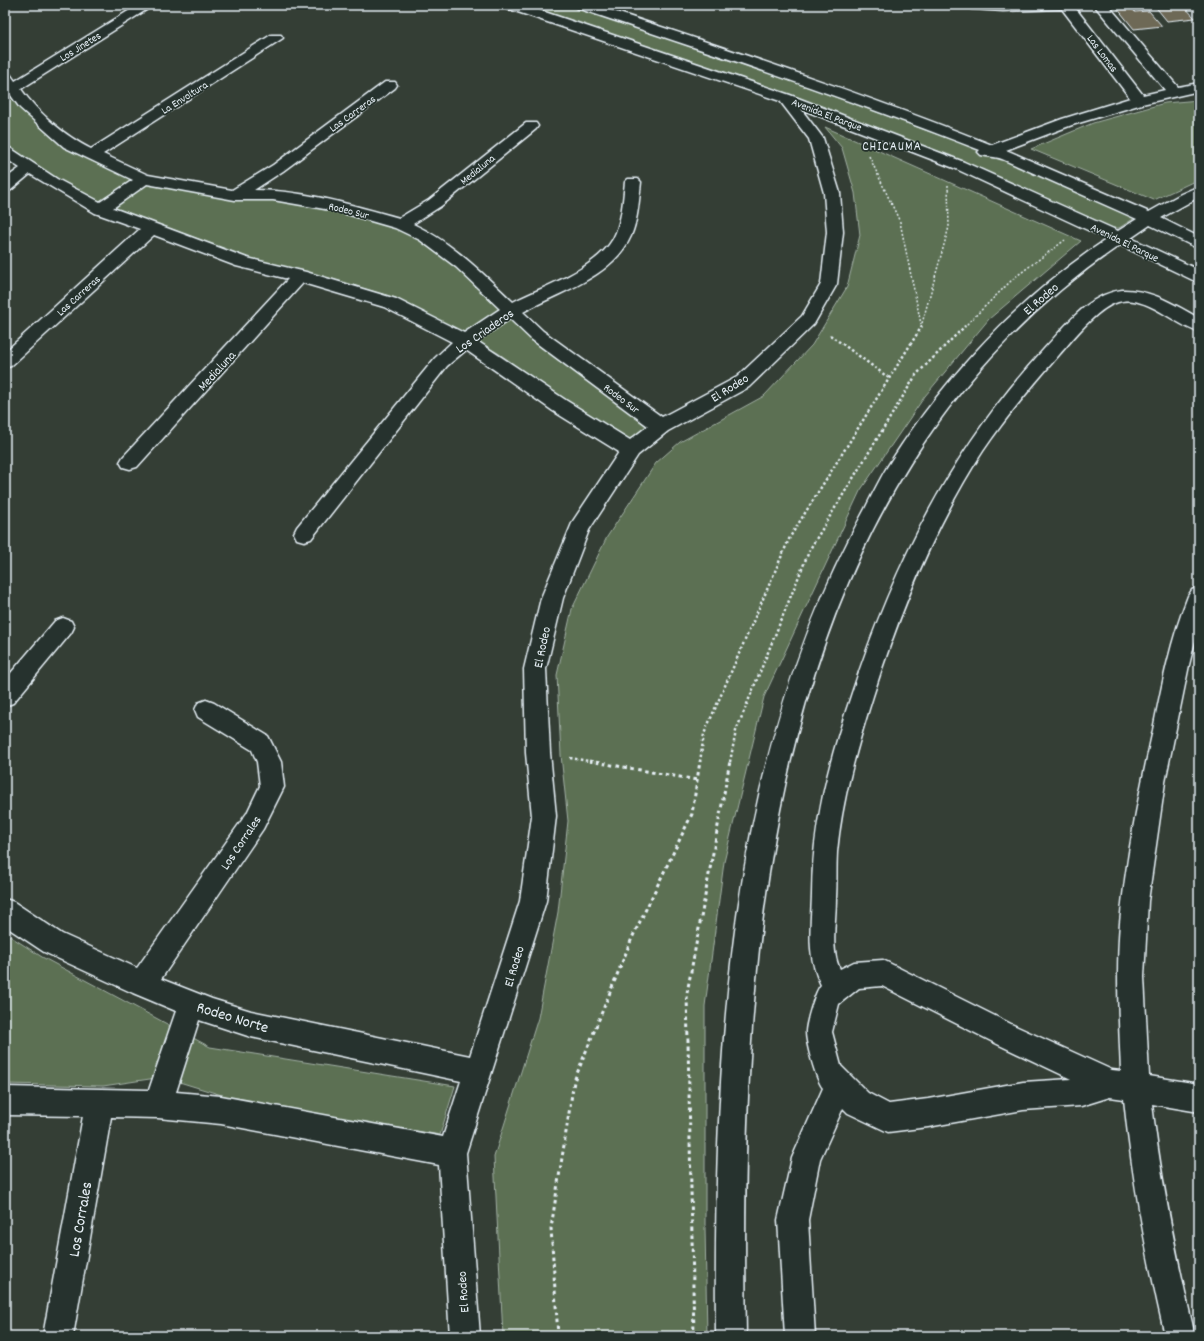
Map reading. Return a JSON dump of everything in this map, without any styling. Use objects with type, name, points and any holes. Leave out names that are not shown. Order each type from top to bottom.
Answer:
[{"type":"street","name":"Los Jinetes","points":[[9,82],[147,5]]},
{"type":"street","name":"Avenida El Parque","points":[[510,5],[785,98],[959,165],[1098,228],[1199,278]]},
{"type":"street","name":"Avenida El Parque","points":[[582,5],[809,82],[992,149],[1150,219],[1199,244]]},
{"type":"street","points":[[972,5],[1004,7],[1061,5]]},
{"type":"street","name":"Las Lomas","points":[[1066,5],[1139,100]]},
{"type":"street","points":[[1102,5],[1174,92]]},
{"type":"street","name":"La Envoltura","points":[[92,155],[276,38]]},
{"type":"street","name":"Rodeo Sur","points":[[9,82],[25,105],[69,144],[144,178],[235,195],[273,195],[337,206],[401,224],[426,236],[462,263],[537,335],[661,426]]},
{"type":"street","name":"Las Carreras","points":[[235,195],[278,168],[390,85]]},
{"type":"street","points":[[959,165],[992,149],[1068,122],[1139,100],[1199,87]]},
{"type":"street","name":"El Rodeo","points":[[465,1336],[452,1153],[478,1071],[500,1009],[533,901],[544,816],[538,752],[535,669],[552,598],[580,527],[631,450],[661,426],[743,382],[808,320],[828,284],[835,232],[832,193],[816,138],[785,98]]},
{"type":"street","name":"Medialuna","points":[[401,224],[435,203],[531,126]]},
{"type":"street","points":[[5,151],[52,182],[101,209],[242,262],[300,276],[390,303],[464,341],[560,406],[631,450]]},
{"type":"street","points":[[5,187],[30,167]]},
{"type":"street","points":[[101,209],[144,178]]},
{"type":"street","name":"Los Criaderos","points":[[304,533],[441,362],[464,341],[512,310],[566,284],[601,262],[619,243],[629,216],[633,182]]},
{"type":"street","name":"El Rodeo","points":[[731,1336],[730,1223],[732,1119],[738,1026],[746,941],[758,861],[772,789],[788,722],[807,660],[828,604],[871,511],[916,437],[945,398],[974,363],[1010,325],[1048,290],[1082,264],[1150,219],[1199,191]]},
{"type":"street","name":"Las Carreras","points":[[5,362],[151,228]]},
{"type":"street","name":"Medialuna","points":[[130,462],[300,276]]},
{"type":"street","points":[[836,990],[825,964],[822,936],[825,853],[839,770],[860,699],[886,627],[910,569],[954,482],[980,442],[1029,378],[1070,333],[1103,302],[1115,296],[1123,295],[1149,299],[1199,326]]},
{"type":"street","points":[[1180,1336],[1168,1288],[1147,1183],[1123,1085],[1131,1001],[1134,924],[1142,854],[1158,760],[1176,676],[1185,638],[1199,596]]},
{"type":"street","points":[[5,696],[63,627]]},
{"type":"street","name":"Los Corrales","points":[[142,984],[255,821],[272,787],[269,762],[260,743],[206,710]]},
{"type":"street","name":"Rodeo Norte","points":[[5,911],[53,942],[142,984],[191,1004],[251,1024],[478,1071]]},
{"type":"street","points":[[1123,1085],[1081,1092],[1023,1096],[928,1113],[888,1118],[858,1103],[829,1074],[819,1032],[828,996],[854,975],[883,973],[1002,1033],[1123,1085],[1199,1098]]},
{"type":"street","points":[[158,1104],[191,1004]]},
{"type":"street","points":[[800,1336],[793,1220],[806,1158],[839,1085]]},
{"type":"street","points":[[5,1101],[158,1104],[221,1110],[452,1153]]},
{"type":"street","name":"Los Corrales","points":[[58,1336],[100,1102]]},
{"type":"path","points":[[868,154],[900,222],[922,326]]},
{"type":"path","points":[[558,1336],[552,1228],[574,1081],[632,938],[692,814],[704,734],[790,537],[922,326],[949,227],[950,195],[948,182]]},
{"type":"path","points":[[808,320],[889,378]]},
{"type":"path","points":[[538,752],[697,780]]},
{"type":"green space","points":[[524,5],[569,5],[805,86],[988,153],[1138,216],[1119,228],[1111,228],[963,161],[789,95]]},
{"type":"green space","points":[[5,89],[18,107],[63,148],[140,183],[270,200],[333,211],[397,228],[420,240],[455,266],[505,313],[649,425],[629,443],[498,353],[456,329],[395,298],[325,277],[246,257],[107,205],[58,179],[5,144]]},
{"type":"green space","points":[[1199,100],[1199,179],[1154,200],[1031,149],[1093,123],[1165,103]]},
{"type":"green space","points":[[825,127],[1081,241],[989,319],[925,396],[860,491],[764,697],[724,862],[705,1006],[705,1228],[707,1336],[503,1336],[494,1157],[538,1018],[558,912],[568,821],[561,755],[557,675],[572,609],[607,537],[656,463],[680,442],[764,396],[812,345],[847,287],[860,235],[855,193],[842,148]]},
{"type":"green space","points":[[5,933],[42,957],[210,1047],[455,1086],[440,1135],[238,1100],[163,1077],[103,1086],[5,1084]]},
{"type":"building","points":[[1154,5],[1183,5],[1195,18],[1167,21]]},
{"type":"building","points":[[1130,7],[1135,12],[1149,11],[1162,26],[1134,29],[1117,8]]},
{"type":"district","name":"CHICAUMA","points":[[892,145]]}]
